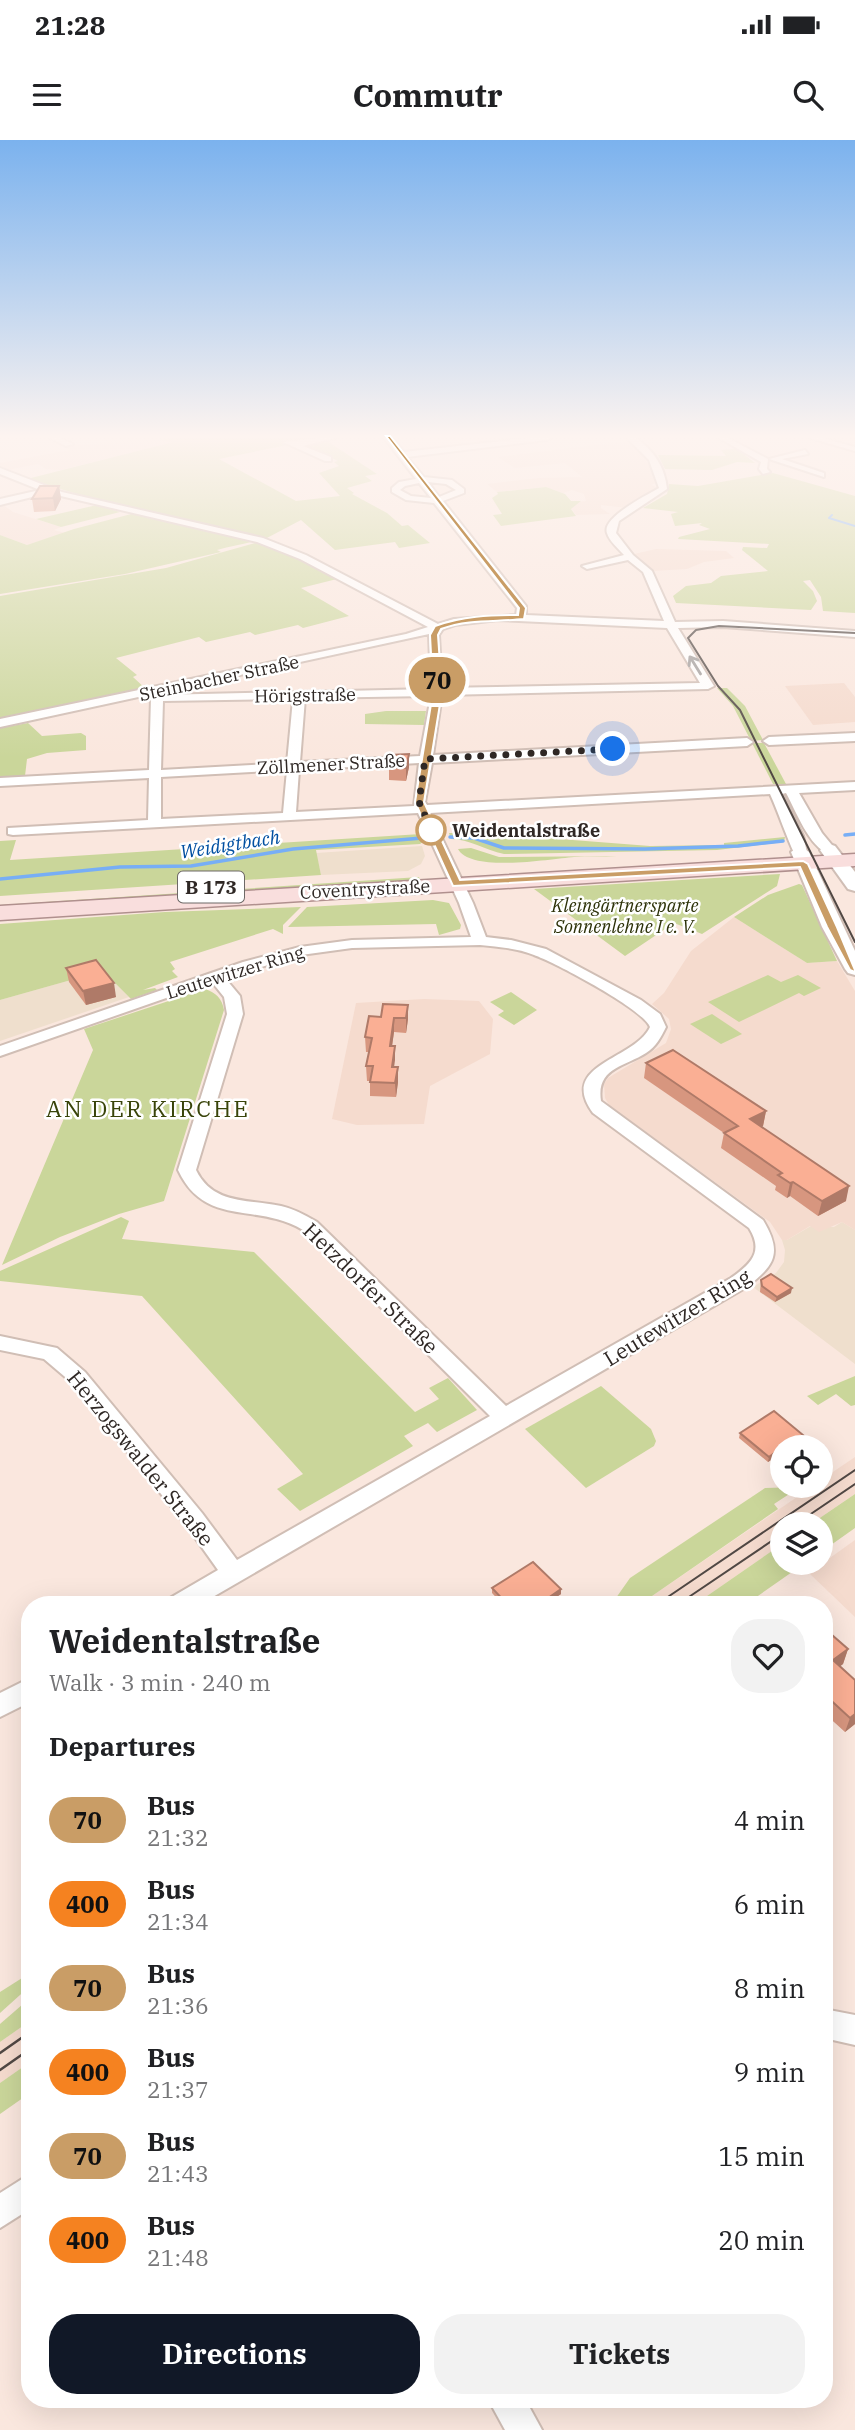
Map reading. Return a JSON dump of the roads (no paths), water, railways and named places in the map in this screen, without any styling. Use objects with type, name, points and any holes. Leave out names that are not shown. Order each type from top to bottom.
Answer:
[{"type":"main road","name":"Coventrystraße","points":[[0,902],[840,857],[855,849]]},
{"type":"main road","points":[[840,857],[855,885]]},
{"type":"main road","points":[[802,858],[832,927],[855,970]]},
{"type":"main road","name":"Coventrystraße","points":[[0,913],[454,878]]},
{"type":"street","points":[[272,545],[303,557],[438,628],[434,635],[437,687],[419,802],[480,941]]},
{"type":"street","points":[[472,545],[522,608],[521,617]]},
{"type":"street","points":[[620,545],[647,571],[672,625],[855,634]]},
{"type":"street","points":[[587,566],[630,557]]},
{"type":"street","name":"Steinbacher Straße","points":[[0,723],[154,695],[409,637],[471,619],[521,617],[672,625]]},
{"type":"street","name":"Hörigstraße","points":[[154,695],[299,696],[437,687],[462,692],[708,686],[672,625]]},
{"type":"street","points":[[154,695],[154,824]]},
{"type":"street","points":[[289,818],[299,696]]},
{"type":"street","points":[[769,741],[855,737]]},
{"type":"street","name":"Zöllmener Straße","points":[[0,782],[747,742]]},
{"type":"street","points":[[13,831],[855,786]]},
{"type":"street","points":[[790,789],[816,835],[840,857]]},
{"type":"street","points":[[774,790],[796,836],[802,858]]},
{"type":"street","name":"Leutewitzer Ring","points":[[0,1051],[215,976],[320,947],[480,941],[541,951],[636,1003],[654,1017],[658,1027],[655,1037],[645,1047],[600,1073],[591,1088],[593,1101],[756,1224],[767,1246],[766,1257],[756,1271],[738,1283],[193,1596]]},
{"type":"street","name":"Hetzdorfer Straße","points":[[215,976],[232,996],[235,1014],[187,1170],[191,1181],[200,1193],[212,1199],[228,1205],[294,1216],[310,1226],[505,1417]]},
{"type":"street","name":"Herzogswalder Straße","points":[[0,1343],[50,1353],[76,1375],[194,1519],[233,1573]]},
{"type":"street","points":[[0,1706],[21,1694]]},
{"type":"street","points":[[833,2025],[855,2030]]},
{"type":"street","points":[[0,2212],[21,2197]]},
{"type":"street","points":[[511,2408],[526,2430]]},
{"type":"waterway","name":"Weidigtbach","points":[[845,835],[855,834]]},
{"type":"waterway","name":"Weidigtbach","points":[[450,837],[474,838],[504,848],[645,849],[738,846],[783,841]]},
{"type":"waterway","name":"Weidigtbach","points":[[0,879],[120,867],[191,866],[293,849],[422,838]]},
{"type":"tram line","points":[[855,633],[719,626],[696,630],[688,638],[718,686],[740,710],[855,942]]},
{"type":"tram line","points":[[669,1596],[855,1470]]},
{"type":"tram line","points":[[814,1512],[855,1484]]},
{"type":"tram line","points":[[690,1596],[770,1542]]},
{"type":"tram line","points":[[0,2053],[21,2038]]},
{"type":"tram line","points":[[0,2070],[21,2055]]},
{"type":"place","name":"Weidentalstraße","points":[[431,830]]},
{"type":"district","name":"AN DER KIRCHE","points":[[148,1108]]},
{"type":"park label","name":"Kleingärtnersparte Sonnenlehne I e. V.","points":[[625,915]]}]
